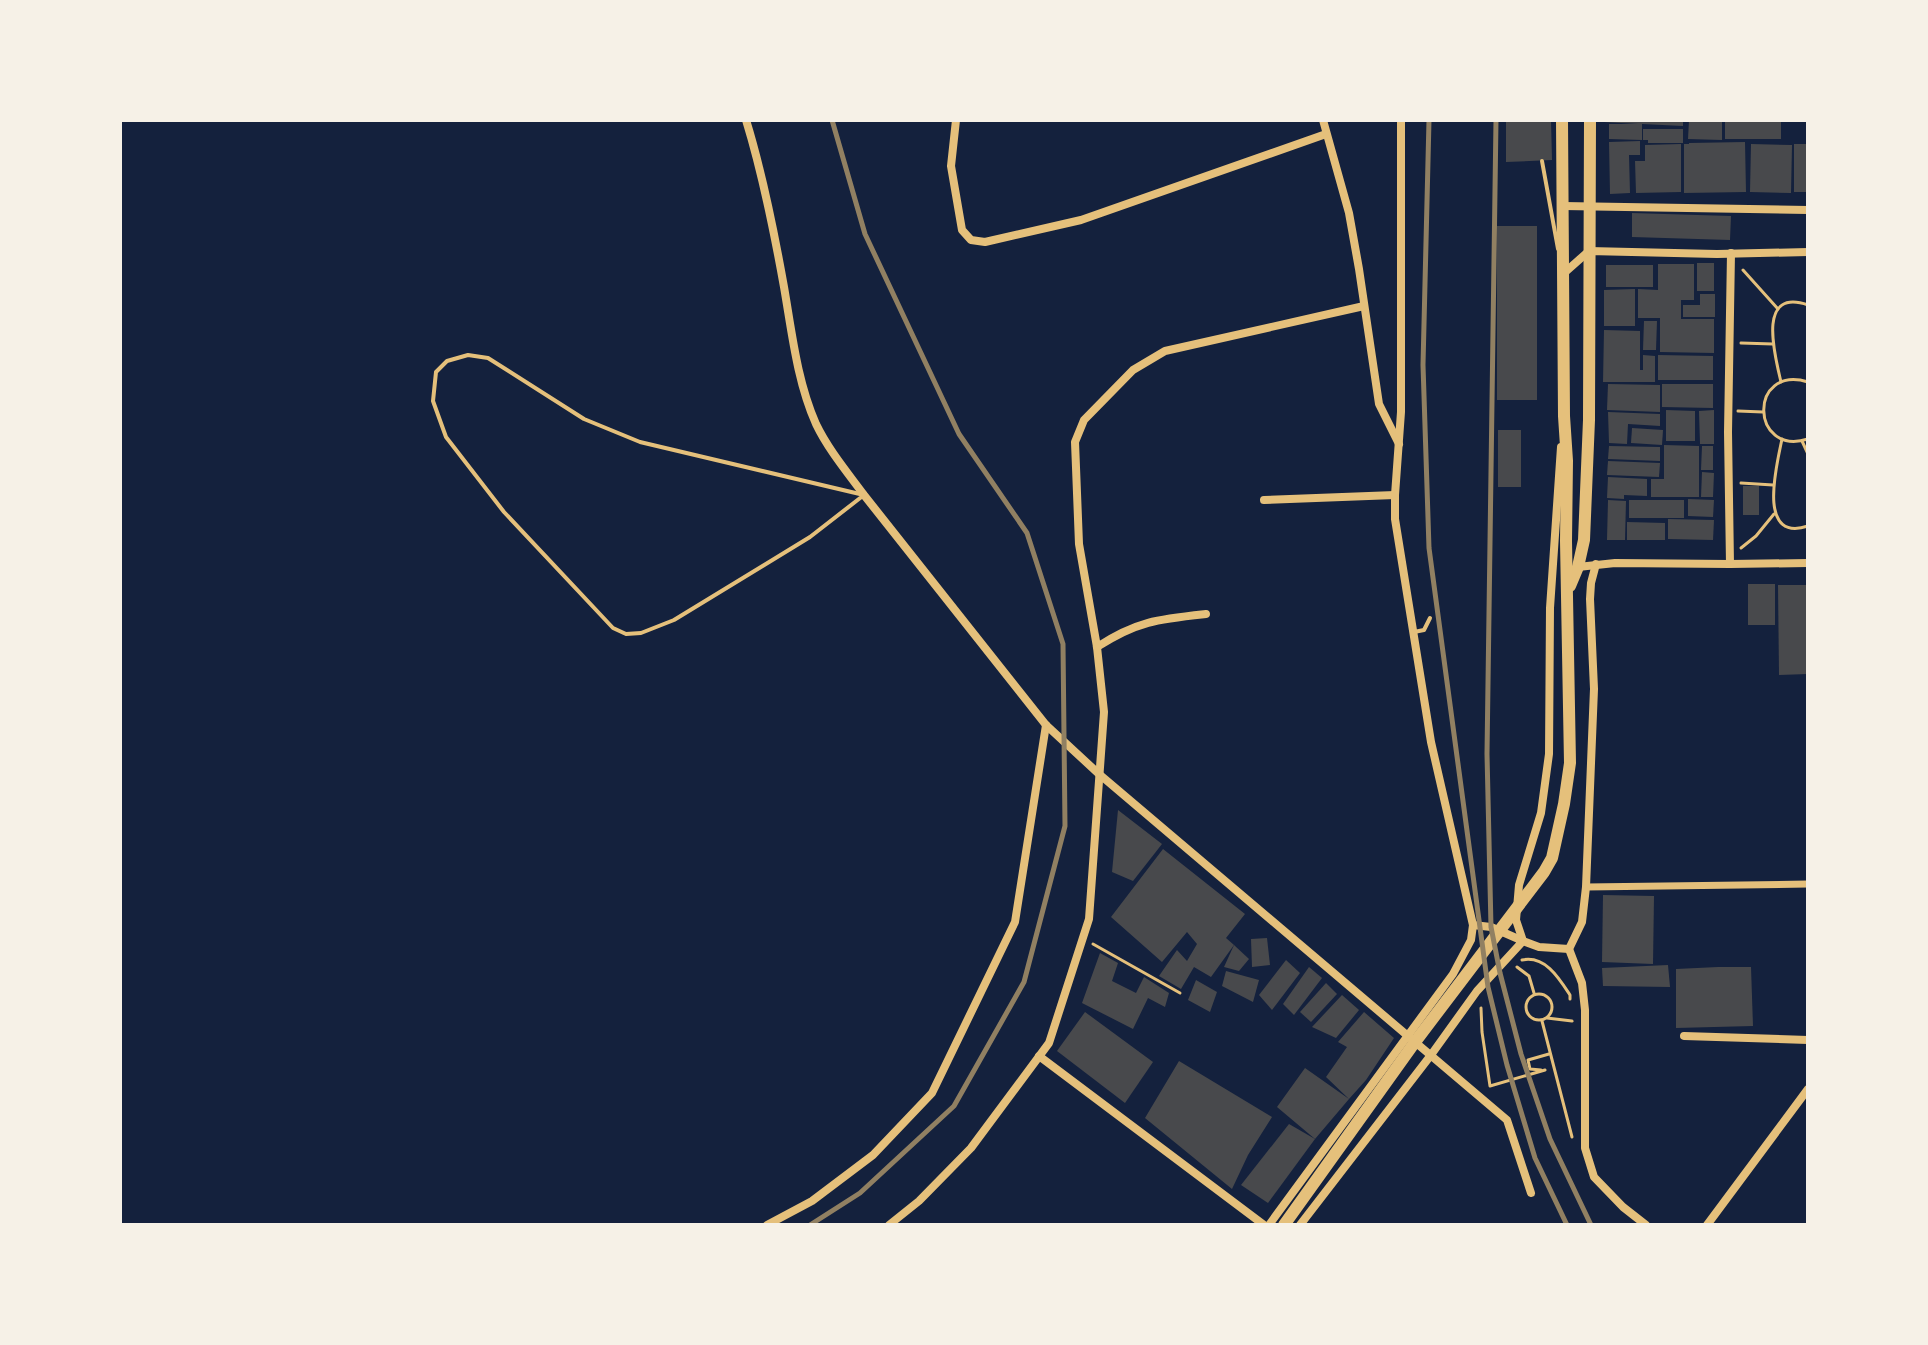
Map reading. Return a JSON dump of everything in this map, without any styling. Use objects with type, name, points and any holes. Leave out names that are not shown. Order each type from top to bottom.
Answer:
[{"type":"main road","points":[[1284,1225],[1552,858],[1570,763],[1562,120]]},
{"type":"main road","points":[[1568,592],[1584,540],[1589,420],[1590,120]]},
{"type":"street","points":[[746,120],[775,232],[801,381],[817,425],[864,495],[1046,725],[1099,774],[1507,1120],[1531,1193]]},
{"type":"street","points":[[956,120],[951,166],[962,230],[971,240],[985,242],[1081,220],[1326,134]]},
{"type":"street","points":[[1323,120],[1349,213],[1379,404],[1400,445]]},
{"type":"street","points":[[1039,1056],[1267,1225],[1453,974],[1471,940],[1473,925],[1431,742],[1395,519],[1401,412],[1401,120]]},
{"type":"street","points":[[1563,206],[1808,210]]},
{"type":"street","points":[[1563,276],[1589,251],[1808,252]]},
{"type":"street","points":[[1730,564],[1728,432],[1731,253]]},
{"type":"street","points":[[889,1225],[919,1201],[971,1148],[1049,1043],[1089,919],[1104,712],[1097,647],[1079,544],[1075,442],[1084,420],[1133,370],[1165,351],[1364,306]]},
{"type":"street","points":[[1523,941],[1516,920],[1519,885],[1541,813],[1549,754],[1550,608],[1564,416]]},
{"type":"street","points":[[1264,500],[1395,495]]},
{"type":"street","points":[[1578,567],[1615,563],[1808,563]]},
{"type":"street","points":[[1596,564],[1591,583],[1594,689],[1586,887],[1582,922],[1569,949],[1582,983],[1585,1010],[1585,1148],[1594,1177],[1646,1225]]},
{"type":"street","points":[[1097,647],[1119,632],[1138,625],[1162,618],[1206,614]]},
{"type":"street","points":[[767,1225],[812,1201],[873,1155],[932,1093],[1015,922],[1046,725]]},
{"type":"street","points":[[1586,887],[1808,884]]},
{"type":"street","points":[[1473,925],[1491,927],[1539,947],[1569,949]]},
{"type":"street","points":[[1300,1225],[1477,991],[1523,941]]},
{"type":"street","points":[[1684,1036],[1808,1040]]},
{"type":"street","points":[[1707,1225],[1808,1089]]},
{"type":"lane","points":[[1542,161],[1563,276]]},
{"type":"lane","points":[[468,355],[488,358],[584,419],[640,442],[864,495],[810,537],[674,620],[641,633],[626,634],[613,628],[504,512],[446,437],[433,401],[436,372],[447,361],[468,355]]},
{"type":"lane","points":[[1412,632],[1424,630],[1430,618]]},
{"type":"path","points":[[1751,264],[1737,265],[1778,309]]},
{"type":"path","points":[[1781,382],[1772,323],[1778,309],[1787,302],[1808,305]]},
{"type":"path","points":[[1737,343],[1773,344]]},
{"type":"path","points":[[1808,382],[1798,379],[1781,382],[1769,391],[1763,412],[1771,432],[1782,439],[1789,442],[1808,439]]},
{"type":"path","points":[[1738,411],[1763,412]]},
{"type":"path","points":[[1782,439],[1773,485],[1775,513],[1780,523],[1789,527],[1798,529],[1808,526]]},
{"type":"path","points":[[1802,441],[1808,454]]},
{"type":"path","points":[[1738,483],[1773,485]]},
{"type":"path","points":[[1738,542],[1738,550],[1756,536],[1775,513]]},
{"type":"path","points":[[1083,939],[1180,993]]},
{"type":"path","points":[[1519,960],[1528,958],[1553,969],[1570,995],[1571,1008]]},
{"type":"path","points":[[1510,962],[1529,976],[1535,994]]},
{"type":"path","points":[[1535,994],[1544,995],[1553,1008],[1542,1021],[1533,1019],[1527,1013],[1528,1000],[1535,994]]},
{"type":"path","points":[[1481,1007],[1490,1086],[1545,1070],[1530,1069],[1528,1060],[1549,1054]]},
{"type":"path","points":[[1547,1018],[1572,1021]]},
{"type":"path","points":[[1542,1021],[1572,1140]]},
{"type":"building","points":[[1506,120],[1551,120],[1552,160],[1506,162]]},
{"type":"building","points":[[1604,120],[1683,120],[1683,126],[1642,124],[1642,140],[1609,139],[1609,124],[1638,124]]},
{"type":"building","points":[[1689,120],[1722,120],[1722,140],[1688,139]]},
{"type":"building","points":[[1725,120],[1781,120],[1781,139],[1725,139]]},
{"type":"building","points":[[1643,129],[1683,129],[1683,143],[1648,143],[1648,140],[1643,140]]},
{"type":"building","points":[[1640,141],[1640,155],[1629,155],[1630,193],[1610,194],[1609,142]]},
{"type":"building","points":[[1745,142],[1746,192],[1684,193],[1684,144]]},
{"type":"building","points":[[1681,144],[1681,192],[1636,193],[1635,161],[1645,161],[1645,145]]},
{"type":"building","points":[[1751,144],[1792,145],[1791,193],[1750,192]]},
{"type":"building","points":[[1794,144],[1808,144],[1808,192],[1794,192]]},
{"type":"building","points":[[1632,213],[1731,216],[1730,240],[1632,237]]},
{"type":"building","points":[[1497,226],[1537,226],[1537,400],[1497,400]]},
{"type":"building","points":[[1697,263],[1714,263],[1714,291],[1697,291]]},
{"type":"building","points":[[1658,264],[1694,264],[1694,300],[1681,300],[1681,319],[1714,319],[1714,353],[1660,352],[1660,318],[1638,318],[1638,289],[1658,290]]},
{"type":"building","points":[[1606,265],[1653,265],[1653,287],[1606,287]]},
{"type":"building","points":[[1635,289],[1635,326],[1604,326],[1604,290]]},
{"type":"building","points":[[1700,294],[1715,294],[1715,317],[1683,317],[1683,305],[1700,305]]},
{"type":"building","points":[[1644,321],[1657,321],[1656,350],[1643,350]]},
{"type":"building","points":[[1604,330],[1640,331],[1640,370],[1643,370],[1643,355],[1655,356],[1655,382],[1603,382]]},
{"type":"building","points":[[1658,355],[1713,356],[1713,380],[1658,380]]},
{"type":"building","points":[[1608,384],[1660,385],[1660,412],[1607,410]]},
{"type":"building","points":[[1662,384],[1713,384],[1713,408],[1662,407]]},
{"type":"building","points":[[1666,410],[1695,411],[1695,441],[1666,441]]},
{"type":"building","points":[[1714,410],[1714,444],[1700,444],[1699,411]]},
{"type":"building","points":[[1608,412],[1660,414],[1660,426],[1628,424],[1627,444],[1609,443]]},
{"type":"building","points":[[1632,428],[1663,430],[1662,445],[1631,443]]},
{"type":"building","points":[[1498,430],[1521,430],[1521,487],[1498,487]]},
{"type":"building","points":[[1664,445],[1699,446],[1699,497],[1651,497],[1651,479],[1664,479]]},
{"type":"building","points":[[1609,446],[1660,447],[1660,461],[1608,459]]},
{"type":"building","points":[[1702,446],[1713,446],[1713,470],[1701,470]]},
{"type":"building","points":[[1608,461],[1660,463],[1659,477],[1607,475]]},
{"type":"building","points":[[1702,472],[1714,473],[1713,497],[1701,497]]},
{"type":"building","points":[[1608,477],[1647,479],[1647,496],[1607,498]]},
{"type":"building","points":[[1743,486],[1759,486],[1759,515],[1743,515]]},
{"type":"building","points":[[1688,499],[1714,500],[1713,517],[1688,516]]},
{"type":"building","points":[[1608,500],[1626,501],[1625,540],[1607,540]]},
{"type":"building","points":[[1629,500],[1684,500],[1684,518],[1629,518]]},
{"type":"building","points":[[1668,519],[1714,520],[1713,540],[1668,539]]},
{"type":"building","points":[[1627,522],[1665,523],[1665,540],[1627,540]]},
{"type":"building","points":[[1748,584],[1775,584],[1775,625],[1748,625]]},
{"type":"building","points":[[1778,585],[1808,585],[1808,674],[1779,675]]},
{"type":"building","points":[[1118,810],[1162,844],[1133,881],[1112,872]]},
{"type":"building","points":[[1163,849],[1245,914],[1226,938],[1234,945],[1211,977],[1194,967],[1181,989],[1159,976],[1177,950],[1187,961],[1197,944],[1187,932],[1162,962],[1111,917]]},
{"type":"building","points":[[1603,895],[1654,896],[1653,964],[1602,962]]},
{"type":"building","points":[[1267,938],[1270,965],[1252,967],[1251,939]]},
{"type":"building","points":[[1234,945],[1249,959],[1239,971],[1224,967]]},
{"type":"building","points":[[1100,953],[1118,963],[1112,981],[1136,993],[1144,977],[1169,993],[1165,1007],[1148,998],[1133,1029],[1082,1003]]},
{"type":"building","points":[[1286,960],[1300,973],[1272,1010],[1259,995]]},
{"type":"building","points":[[1668,965],[1670,987],[1603,986],[1602,968]]},
{"type":"building","points":[[1309,967],[1322,978],[1294,1015],[1283,1004]]},
{"type":"building","points":[[1751,967],[1753,1026],[1676,1028],[1676,969]]},
{"type":"building","points":[[1226,971],[1259,980],[1253,1002],[1222,986]]},
{"type":"building","points":[[1196,980],[1217,992],[1210,1012],[1188,1000]]},
{"type":"building","points":[[1326,983],[1337,994],[1311,1022],[1300,1012]]},
{"type":"building","points":[[1342,995],[1359,1010],[1336,1038],[1312,1027]]},
{"type":"building","points":[[1085,1012],[1153,1062],[1125,1103],[1057,1051]]},
{"type":"building","points":[[1364,1012],[1394,1038],[1366,1080],[1349,1099],[1326,1077],[1347,1047],[1338,1042]]},
{"type":"building","points":[[1179,1061],[1272,1117],[1248,1155],[1232,1189],[1145,1118]]},
{"type":"building","points":[[1305,1068],[1349,1099],[1315,1139],[1277,1107]]},
{"type":"building","points":[[1289,1124],[1315,1139],[1268,1203],[1241,1185]]},
{"type":"railway","points":[[810,1225],[860,1193],[954,1106],[1024,982],[1065,826],[1063,644],[1027,533],[959,434],[865,234],[832,120]]},
{"type":"railway","points":[[1429,120],[1423,365],[1429,548],[1488,987],[1535,1158],[1567,1225]]},
{"type":"railway","points":[[1496,120],[1487,754],[1491,927],[1521,1054],[1550,1139],[1591,1225]]}]
